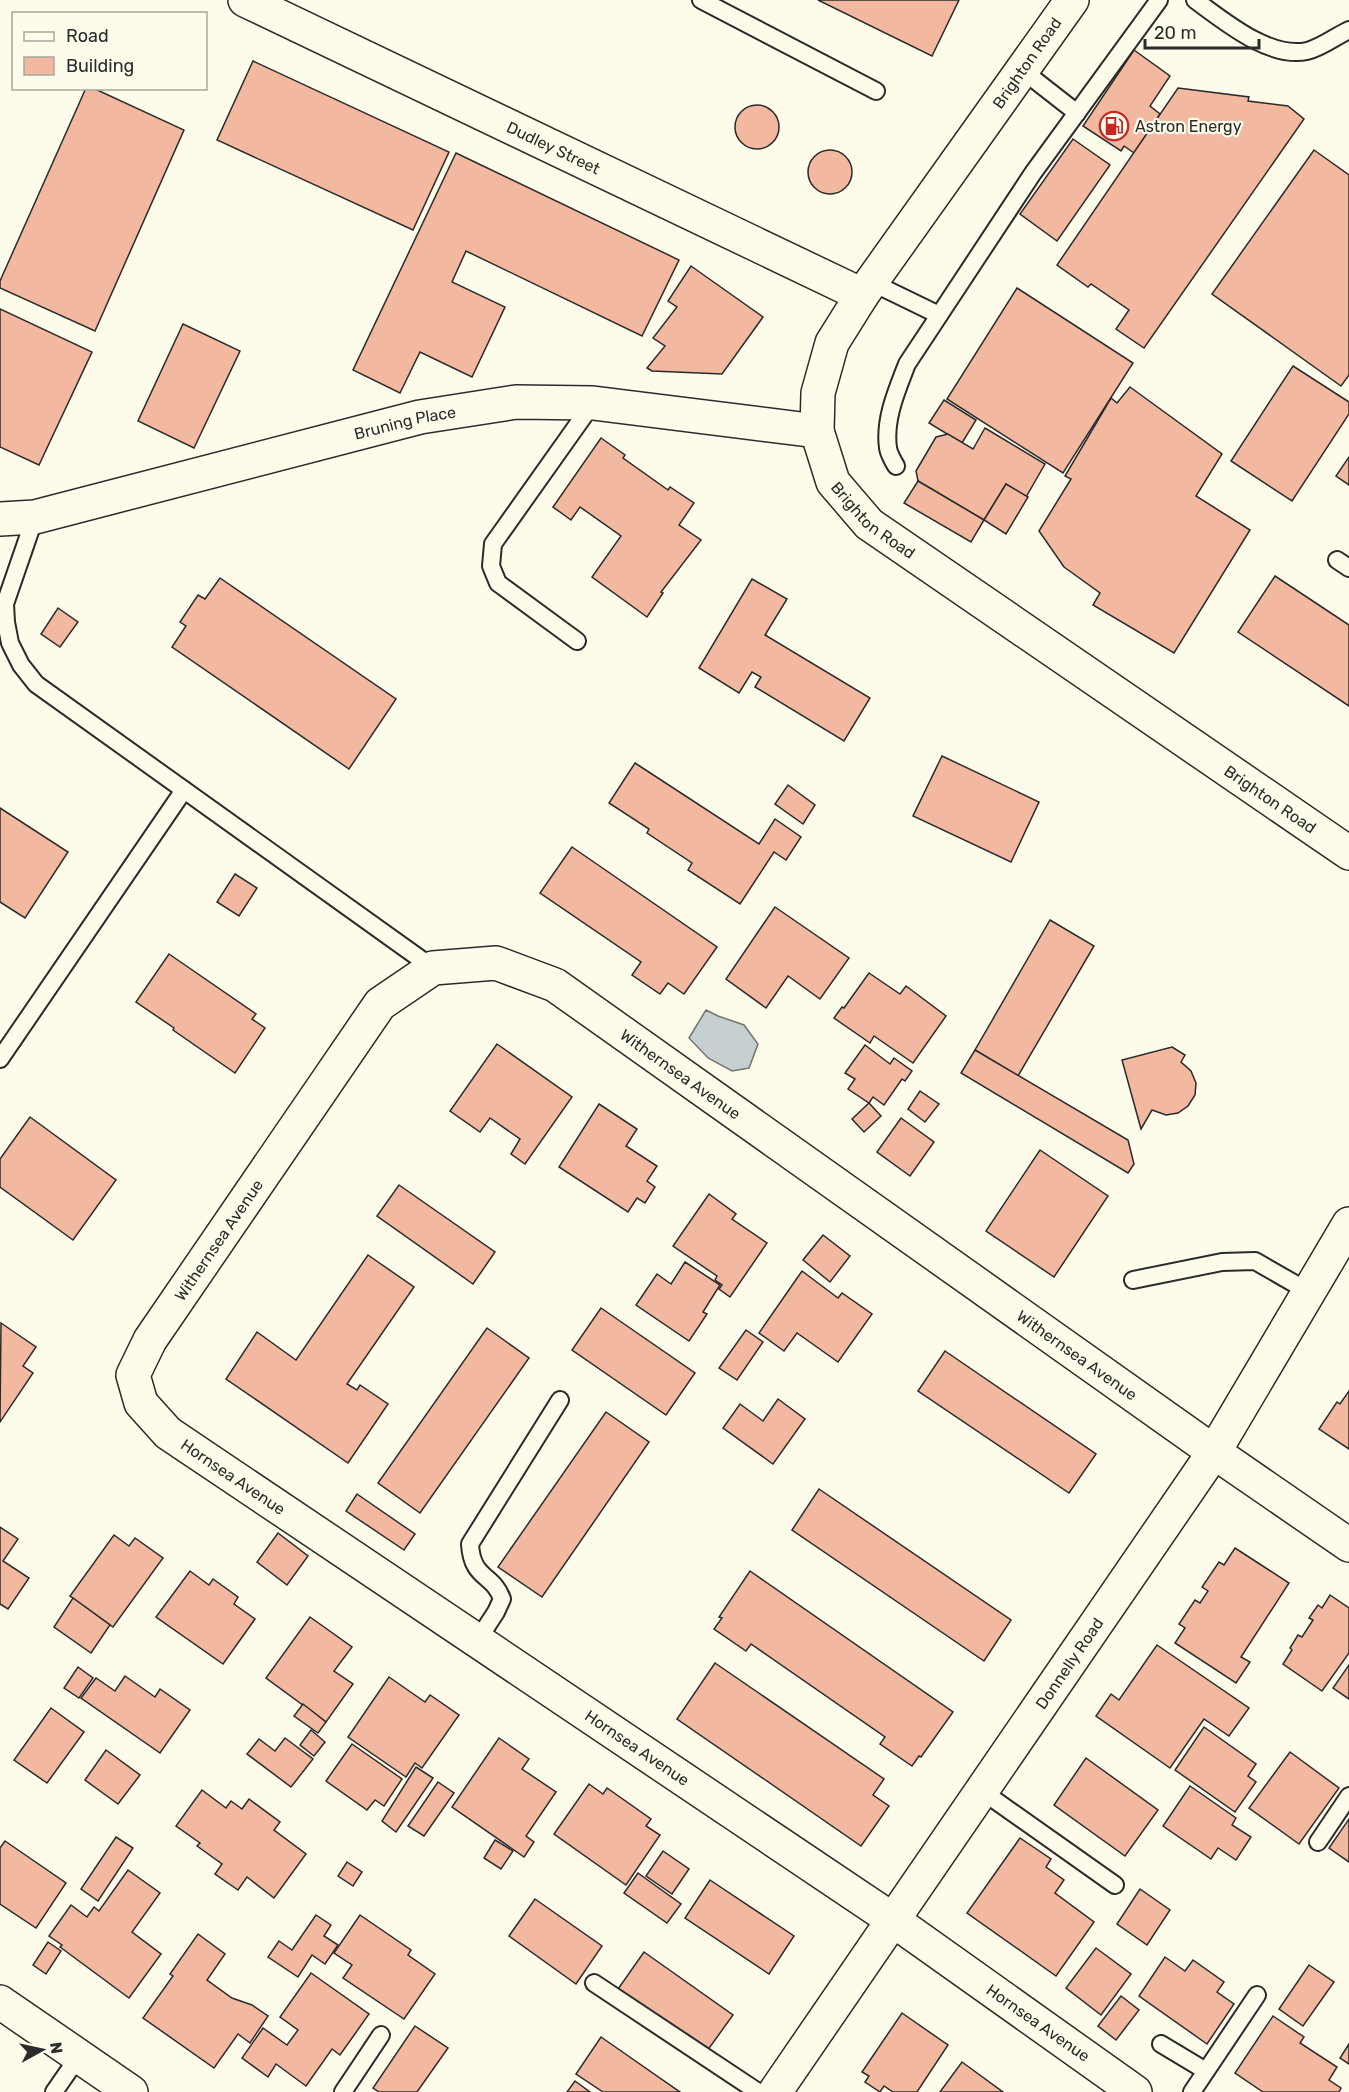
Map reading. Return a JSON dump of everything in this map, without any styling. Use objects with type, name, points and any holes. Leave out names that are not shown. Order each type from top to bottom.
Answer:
[{"type":"street","name":"Dudley Street","points":[[245,0],[866,289]]},
{"type":"street","name":"Brighton Road","points":[[1062,4],[1022,70],[866,289],[832,343],[818,393],[817,431],[833,482],[869,524],[1349,853]]},
{"type":"street","name":"Bruning Place","points":[[0,519],[35,517],[420,417],[516,402],[593,403],[817,431]]},
{"type":"street","name":"Withernsea Avenue","points":[[141,1403],[133,1375],[150,1340],[380,1004],[433,968],[496,963],[555,985],[1214,1452],[1349,1545]]},
{"type":"street","name":"Donnelly Road","points":[[775,2092],[1214,1452],[1349,1224]]},
{"type":"street","name":"Hornsea Avenue","points":[[141,1403],[168,1433],[893,1920],[1135,2092]]},
{"type":"street","points":[[0,2002],[131,2092]]},
{"type":"lane","points":[[700,0],[876,91]]},
{"type":"lane","points":[[896,466],[888,450],[888,428],[894,398],[907,363],[1033,173],[1160,0]]},
{"type":"lane","points":[[1195,0],[1238,31],[1267,45],[1293,52],[1309,51],[1349,30]]},
{"type":"lane","points":[[1022,70],[1077,113]]},
{"type":"lane","points":[[866,289],[939,315]]},
{"type":"lane","points":[[577,641],[498,584],[491,566],[493,544],[593,403]]},
{"type":"lane","points":[[35,517],[5,604],[10,643],[21,665],[36,684],[433,968]]},
{"type":"lane","points":[[0,1059],[184,789]]},
{"type":"lane","points":[[1133,1280],[1222,1262],[1255,1261],[1309,1292]]},
{"type":"lane","points":[[477,1641],[502,1599],[499,1590],[479,1573],[471,1559],[470,1544],[560,1400]]},
{"type":"lane","points":[[982,1791],[1115,1885]]},
{"type":"lane","points":[[1318,1842],[1349,1796]]},
{"type":"lane","points":[[594,1983],[758,2092]]},
{"type":"lane","points":[[1192,2092],[1257,1995]]},
{"type":"lane","points":[[343,2092],[381,2035]]},
{"type":"lane","points":[[1161,2044],[1206,2071]]},
{"type":"lane","points":[[54,2092],[79,2056]]},
{"type":"shaded area","points":[[706,1010],[744,1025],[758,1044],[749,1068],[732,1071],[708,1058],[689,1038]]},
{"type":"building","points":[[818,0],[959,0],[932,56]]},
{"type":"building","points":[[1134,50],[1170,76],[1150,106],[1160,114],[1134,153],[1124,146],[1121,151],[1083,126]]},
{"type":"building","points":[[253,61],[449,152],[413,230],[217,140]]},
{"type":"building","points":[[1178,88],[1249,97],[1248,101],[1288,106],[1304,119],[1144,348],[1116,329],[1129,310],[1091,284],[1088,287],[1057,265]]},
{"type":"building","points":[[85,90],[97,90],[184,130],[95,331],[0,288],[0,281]]},
{"type":"building","points":[[757,105],[772,112],[779,127],[772,142],[757,149],[742,142],[735,127],[742,112]]},
{"type":"building","points":[[1073,139],[1110,165],[1057,241],[1020,214]]},
{"type":"building","points":[[830,150],[845,157],[852,172],[845,187],[830,194],[815,187],[808,172],[815,157]]},
{"type":"building","points":[[1314,150],[1349,175],[1349,375],[1341,386],[1212,294]]},
{"type":"building","points":[[456,153],[679,260],[642,336],[466,251],[452,282],[505,307],[472,377],[420,352],[400,393],[353,370]]},
{"type":"building","points":[[691,266],[763,317],[722,374],[652,371],[647,368],[665,346],[653,338],[677,307],[668,301]]},
{"type":"building","points":[[1017,288],[1133,363],[1063,473],[947,399]]},
{"type":"building","points":[[0,309],[92,352],[39,465],[0,447]]},
{"type":"building","points":[[183,324],[240,351],[194,448],[138,421]]},
{"type":"building","points":[[1293,366],[1349,402],[1349,414],[1292,501],[1231,461]]},
{"type":"building","points":[[1130,387],[1222,454],[1196,496],[1250,530],[1174,653],[1093,605],[1100,593],[1064,567],[1039,531],[1071,479],[1065,476],[1111,398],[1117,403]]},
{"type":"building","points":[[944,400],[976,420],[962,443],[929,423]]},
{"type":"building","points":[[985,428],[1045,464],[1026,497],[1006,484],[984,520],[918,481],[916,471],[936,437],[948,434],[973,449]]},
{"type":"building","points":[[601,438],[625,455],[623,458],[668,490],[670,487],[694,503],[679,525],[701,540],[661,592],[663,593],[647,617],[592,577],[621,536],[580,507],[571,520],[553,507]]},
{"type":"building","points":[[1349,457],[1349,485],[1336,476]]},
{"type":"building","points":[[918,481],[984,520],[971,542],[904,503]]},
{"type":"building","points":[[1006,484],[1028,497],[1006,534],[984,520]]},
{"type":"building","points":[[1275,576],[1349,625],[1349,706],[1238,632]]},
{"type":"building","points":[[220,578],[396,699],[349,769],[172,647],[186,626],[180,622],[198,595],[205,599]]},
{"type":"building","points":[[752,579],[787,599],[765,635],[870,698],[844,741],[755,687],[761,677],[752,672],[739,693],[699,668]]},
{"type":"building","points":[[58,608],[78,622],[60,647],[41,634]]},
{"type":"building","points":[[942,756],[1039,802],[1011,862],[913,816]]},
{"type":"building","points":[[635,763],[759,844],[775,819],[801,837],[786,860],[774,852],[740,904],[688,870],[692,863],[647,833],[649,829],[609,803]]},
{"type":"building","points":[[788,785],[815,805],[803,824],[775,804]]},
{"type":"building","points":[[0,808],[68,852],[25,918],[0,902]]},
{"type":"building","points":[[572,847],[717,947],[684,994],[668,983],[660,994],[632,975],[641,962],[540,893]]},
{"type":"building","points":[[235,874],[257,888],[239,916],[217,902]]},
{"type":"building","points":[[775,907],[849,958],[820,999],[788,976],[766,1008],[726,979]]},
{"type":"building","points":[[1050,920],[1094,946],[1018,1076],[975,1050]]},
{"type":"building","points":[[169,954],[256,1014],[252,1019],[265,1028],[235,1073],[136,1002]]},
{"type":"building","points":[[869,973],[900,994],[906,986],[946,1016],[913,1063],[874,1036],[870,1043],[834,1018]]},
{"type":"building","points":[[497,1044],[572,1097],[525,1164],[511,1154],[520,1139],[490,1118],[480,1132],[450,1111]]},
{"type":"building","points":[[865,1045],[890,1064],[894,1058],[912,1071],[905,1081],[902,1079],[884,1105],[873,1097],[869,1103],[848,1089],[855,1079],[845,1073]]},
{"type":"building","points":[[1172,1047],[1185,1055],[1181,1062],[1191,1071],[1196,1083],[1195,1095],[1188,1106],[1178,1113],[1166,1115],[1152,1110],[1141,1129],[1122,1060]]},
{"type":"building","points":[[975,1050],[1128,1140],[1134,1164],[1128,1173],[961,1073]]},
{"type":"building","points":[[920,1091],[939,1104],[925,1122],[908,1109]]},
{"type":"building","points":[[869,1103],[881,1116],[864,1132],[852,1119]]},
{"type":"building","points":[[599,1104],[637,1129],[626,1146],[657,1166],[647,1181],[655,1187],[645,1203],[637,1198],[628,1212],[559,1167]]},
{"type":"building","points":[[30,1117],[116,1180],[73,1240],[0,1187],[0,1159]]},
{"type":"building","points":[[901,1118],[934,1142],[910,1176],[877,1152]]},
{"type":"building","points":[[1040,1150],[1108,1196],[1054,1277],[986,1231]]},
{"type":"building","points":[[399,1185],[495,1252],[473,1284],[377,1216]]},
{"type":"building","points":[[709,1194],[736,1214],[732,1219],[767,1243],[730,1297],[719,1289],[722,1285],[715,1280],[717,1276],[673,1246]]},
{"type":"building","points":[[823,1235],[850,1256],[830,1282],[803,1260]]},
{"type":"building","points":[[368,1255],[414,1287],[347,1384],[357,1390],[360,1385],[388,1404],[348,1463],[226,1379],[257,1332],[296,1360]]},
{"type":"building","points":[[685,1262],[720,1285],[703,1312],[707,1314],[689,1341],[636,1305],[657,1274],[671,1284]]},
{"type":"building","points":[[802,1271],[838,1298],[842,1293],[872,1314],[838,1362],[797,1333],[784,1351],[759,1333]]},
{"type":"building","points":[[601,1308],[695,1373],[666,1415],[572,1350]]},
{"type":"building","points":[[1,1323],[36,1347],[23,1366],[33,1373],[0,1422]]},
{"type":"building","points":[[487,1328],[529,1358],[420,1513],[378,1483]]},
{"type":"building","points":[[746,1330],[763,1342],[737,1380],[719,1368]]},
{"type":"building","points":[[945,1351],[1096,1454],[1069,1493],[918,1391]]},
{"type":"building","points":[[1349,1391],[1349,1449],[1319,1429],[1337,1402],[1340,1404]]},
{"type":"building","points":[[778,1399],[805,1419],[773,1464],[723,1428],[740,1404],[763,1421]]},
{"type":"building","points":[[606,1412],[649,1442],[542,1597],[498,1567]]},
{"type":"building","points":[[819,1489],[1011,1620],[984,1661],[792,1530]]},
{"type":"building","points":[[357,1494],[415,1534],[404,1550],[346,1511]]},
{"type":"building","points":[[0,1527],[18,1539],[3,1561],[29,1578],[8,1609],[0,1604]]},
{"type":"building","points":[[278,1533],[308,1556],[287,1585],[257,1562]]},
{"type":"building","points":[[114,1535],[129,1546],[135,1538],[163,1558],[113,1627],[70,1596]]},
{"type":"building","points":[[1235,1548],[1289,1583],[1241,1657],[1250,1662],[1236,1683],[1175,1643],[1185,1628],[1179,1624],[1195,1600],[1200,1603],[1208,1591],[1202,1587],[1219,1562],[1224,1565]]},
{"type":"building","points":[[190,1571],[209,1585],[213,1579],[238,1597],[234,1604],[255,1619],[223,1664],[156,1617]]},
{"type":"building","points":[[750,1571],[953,1712],[912,1766],[880,1744],[885,1737],[751,1644],[746,1651],[714,1629],[722,1618],[719,1617]]},
{"type":"building","points":[[1330,1595],[1349,1608],[1349,1653],[1322,1691],[1283,1664],[1298,1635],[1302,1637],[1313,1620],[1309,1618],[1318,1605],[1322,1608]]},
{"type":"building","points":[[73,1598],[110,1625],[91,1653],[54,1627]]},
{"type":"building","points":[[310,1617],[352,1647],[334,1671],[353,1684],[326,1722],[266,1678]]},
{"type":"building","points":[[1157,1645],[1249,1708],[1229,1736],[1204,1719],[1170,1768],[1096,1716],[1111,1694],[1119,1700]]},
{"type":"building","points":[[715,1663],[884,1779],[873,1795],[889,1806],[861,1846],[677,1719]]},
{"type":"building","points":[[1349,1665],[1349,1699],[1333,1688]]},
{"type":"building","points":[[78,1667],[93,1678],[79,1698],[64,1688]]},
{"type":"building","points":[[125,1676],[155,1697],[160,1689],[190,1710],[160,1753],[81,1698],[96,1678],[115,1691]]},
{"type":"building","points":[[389,1677],[425,1702],[430,1695],[459,1715],[422,1768],[415,1763],[406,1777],[348,1737]]},
{"type":"building","points":[[303,1704],[326,1722],[318,1733],[294,1716]]},
{"type":"building","points":[[51,1708],[84,1732],[47,1783],[14,1760]]},
{"type":"building","points":[[1204,1727],[1256,1764],[1248,1776],[1256,1782],[1235,1812],[1175,1770]]},
{"type":"building","points":[[311,1730],[325,1742],[314,1756],[300,1745]]},
{"type":"building","points":[[285,1738],[313,1759],[291,1787],[247,1754],[259,1739],[275,1751]]},
{"type":"building","points":[[499,1738],[529,1759],[522,1769],[556,1792],[526,1836],[534,1842],[524,1857],[452,1807]]},
{"type":"building","points":[[352,1744],[402,1779],[384,1806],[375,1800],[367,1810],[326,1781]]},
{"type":"building","points":[[106,1750],[140,1775],[118,1804],[85,1780]]},
{"type":"building","points":[[1290,1752],[1339,1788],[1299,1844],[1249,1808]]},
{"type":"building","points":[[1086,1758],[1158,1810],[1125,1856],[1054,1805]]},
{"type":"building","points":[[416,1767],[433,1778],[396,1832],[382,1821]]},
{"type":"building","points":[[438,1782],[454,1793],[424,1836],[408,1826]]},
{"type":"building","points":[[589,1784],[603,1794],[607,1788],[651,1819],[646,1826],[660,1835],[626,1885],[554,1834]]},
{"type":"building","points":[[1190,1786],[1236,1818],[1232,1825],[1251,1837],[1236,1860],[1218,1848],[1211,1859],[1163,1826]]},
{"type":"building","points":[[202,1790],[226,1808],[231,1801],[242,1809],[249,1799],[280,1822],[274,1830],[306,1854],[274,1898],[247,1877],[238,1890],[215,1874],[222,1864],[197,1846],[200,1843],[176,1826]]},
{"type":"building","points":[[1349,1819],[1349,1862],[1329,1848]]},
{"type":"building","points":[[116,1837],[133,1848],[98,1901],[81,1889]]},
{"type":"building","points":[[1020,1838],[1051,1859],[1046,1867],[1064,1880],[1055,1893],[1094,1922],[1056,1976],[967,1913]]},
{"type":"building","points":[[495,1840],[513,1851],[501,1869],[484,1858]]},
{"type":"building","points":[[5,1841],[66,1883],[36,1928],[0,1904],[0,1848]]},
{"type":"building","points":[[663,1851],[689,1869],[672,1894],[646,1876]]},
{"type":"building","points":[[347,1862],[362,1872],[353,1886],[338,1876]]},
{"type":"building","points":[[128,1870],[160,1893],[132,1932],[161,1954],[129,1998],[60,1947],[62,1945],[49,1936],[71,1905],[87,1917],[94,1907],[99,1911]]},
{"type":"building","points":[[638,1873],[681,1904],[667,1923],[624,1893]]},
{"type":"building","points":[[710,1880],[794,1936],[769,1974],[685,1918]]},
{"type":"building","points":[[1140,1889],[1170,1910],[1147,1945],[1117,1924]]},
{"type":"building","points":[[535,1899],[602,1946],[576,1984],[509,1936]]},
{"type":"building","points":[[316,1915],[331,1925],[324,1936],[338,1945],[325,1964],[312,1955],[298,1977],[268,1957],[279,1941],[292,1950]]},
{"type":"building","points":[[360,1915],[411,1950],[408,1955],[435,1974],[404,2019],[343,1978],[352,1965],[334,1953]]},
{"type":"building","points":[[198,1934],[225,1954],[207,1980],[232,1998],[252,2005],[268,2016],[250,2043],[238,2034],[214,2068],[143,2018],[173,1976],[170,1974]]},
{"type":"building","points":[[48,1942],[61,1951],[46,1974],[33,1965]]},
{"type":"building","points":[[1096,1948],[1131,1974],[1101,2015],[1066,1988]]},
{"type":"building","points":[[644,1952],[733,2015],[707,2051],[618,1989]]},
{"type":"building","points":[[1165,1957],[1185,1971],[1193,1960],[1224,1982],[1217,1992],[1234,2004],[1207,2044],[1139,1996]]},
{"type":"building","points":[[1309,1965],[1334,1982],[1303,2026],[1279,2009]]},
{"type":"building","points":[[311,1973],[369,2014],[340,2055],[332,2049],[306,2086],[276,2064],[268,2077],[242,2058],[263,2028],[287,2045],[298,2030],[280,2017]]},
{"type":"building","points":[[1121,1996],[1139,2010],[1116,2040],[1098,2026]]},
{"type":"building","points":[[902,2013],[948,2045],[917,2092],[893,2092],[884,2086],[880,2092],[865,2082],[869,2076],[862,2072]]},
{"type":"building","points":[[1273,2016],[1304,2037],[1300,2043],[1337,2067],[1329,2080],[1341,2088],[1339,2092],[1263,2092],[1235,2073]]},
{"type":"building","points":[[415,2026],[448,2048],[417,2092],[379,2092],[373,2088]]},
{"type":"building","points":[[601,2037],[680,2092],[603,2092],[576,2074]]},
{"type":"building","points":[[1349,2044],[1349,2064],[1340,2058]]},
{"type":"building","points":[[962,2062],[1003,2092],[940,2092]]},
{"type":"building","points":[[575,2081],[590,2092],[567,2092]]},
{"type":"place","name":"Astron Energy","points":[[1114,126]]}]
